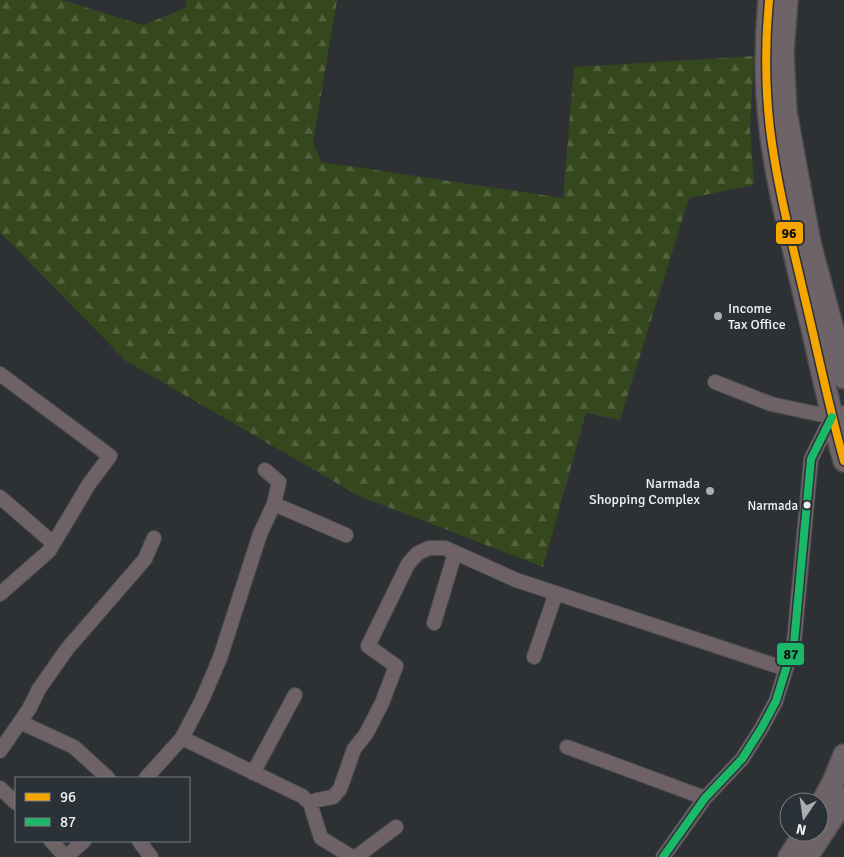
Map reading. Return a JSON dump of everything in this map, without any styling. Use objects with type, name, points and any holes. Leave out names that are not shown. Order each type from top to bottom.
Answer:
[{"type":"main road","points":[[769,0],[766,72],[770,129],[780,190],[818,350],[838,415],[844,461]]},
{"type":"main road","points":[[787,0],[783,52],[786,112],[810,243],[842,367]]},
{"type":"main road","points":[[828,792],[844,755]]},
{"type":"main road","points":[[807,857],[839,808],[844,797]]},
{"type":"main road","points":[[789,857],[799,842]]},
{"type":"street","points":[[842,367],[844,331]]},
{"type":"street","points":[[818,350],[842,367]]},
{"type":"street","points":[[0,374],[110,456],[89,484],[49,551],[0,594]]},
{"type":"street","points":[[663,857],[705,798],[742,759],[776,701],[794,643],[811,458],[838,415],[771,404],[715,382]]},
{"type":"street","points":[[147,777],[182,738],[202,700],[220,658],[260,534],[274,504],[279,482],[265,470]]},
{"type":"street","points":[[0,497],[53,544]]},
{"type":"street","points":[[274,504],[346,535]]},
{"type":"street","points":[[0,751],[39,689],[67,650],[145,559],[154,538]]},
{"type":"street","points":[[310,804],[333,797],[340,790],[354,749],[366,734],[388,690],[396,666],[368,646],[408,564],[418,553],[429,548],[445,548],[516,580],[786,669]]},
{"type":"street","points":[[434,624],[455,553]]},
{"type":"street","points":[[534,657],[556,593]]},
{"type":"street","points":[[253,773],[295,696]]},
{"type":"street","points":[[20,722],[74,747],[107,777]]},
{"type":"street","points":[[182,738],[302,796],[310,804],[321,838],[352,857]]},
{"type":"street","points":[[567,747],[705,798]]},
{"type":"street","points":[[0,788],[15,802]]},
{"type":"street","points":[[356,857],[396,827]]},
{"type":"street","points":[[52,842],[66,857],[83,842]]},
{"type":"street","points":[[140,842],[151,857]]},
{"type":"green space","points":[[0,0],[62,0],[143,25],[185,8],[187,0],[337,0],[313,143],[321,162],[563,198],[574,67],[754,56],[750,126],[754,185],[689,198],[620,420],[586,413],[543,567],[359,496],[126,361],[0,232]]},
{"type":"transit line","name":"96","points":[[769,0],[766,81],[773,150],[790,236],[828,401],[844,461]]},
{"type":"transit line","name":"87","points":[[663,857],[705,798],[742,759],[776,701],[794,643],[811,459],[832,417]]},
{"type":"place","name":"Income Tax Office","points":[[718,316]]},
{"type":"place","name":"Narmada Shopping Complex","points":[[710,491]]},
{"type":"place","name":"Narmada","points":[[807,505]]}]
